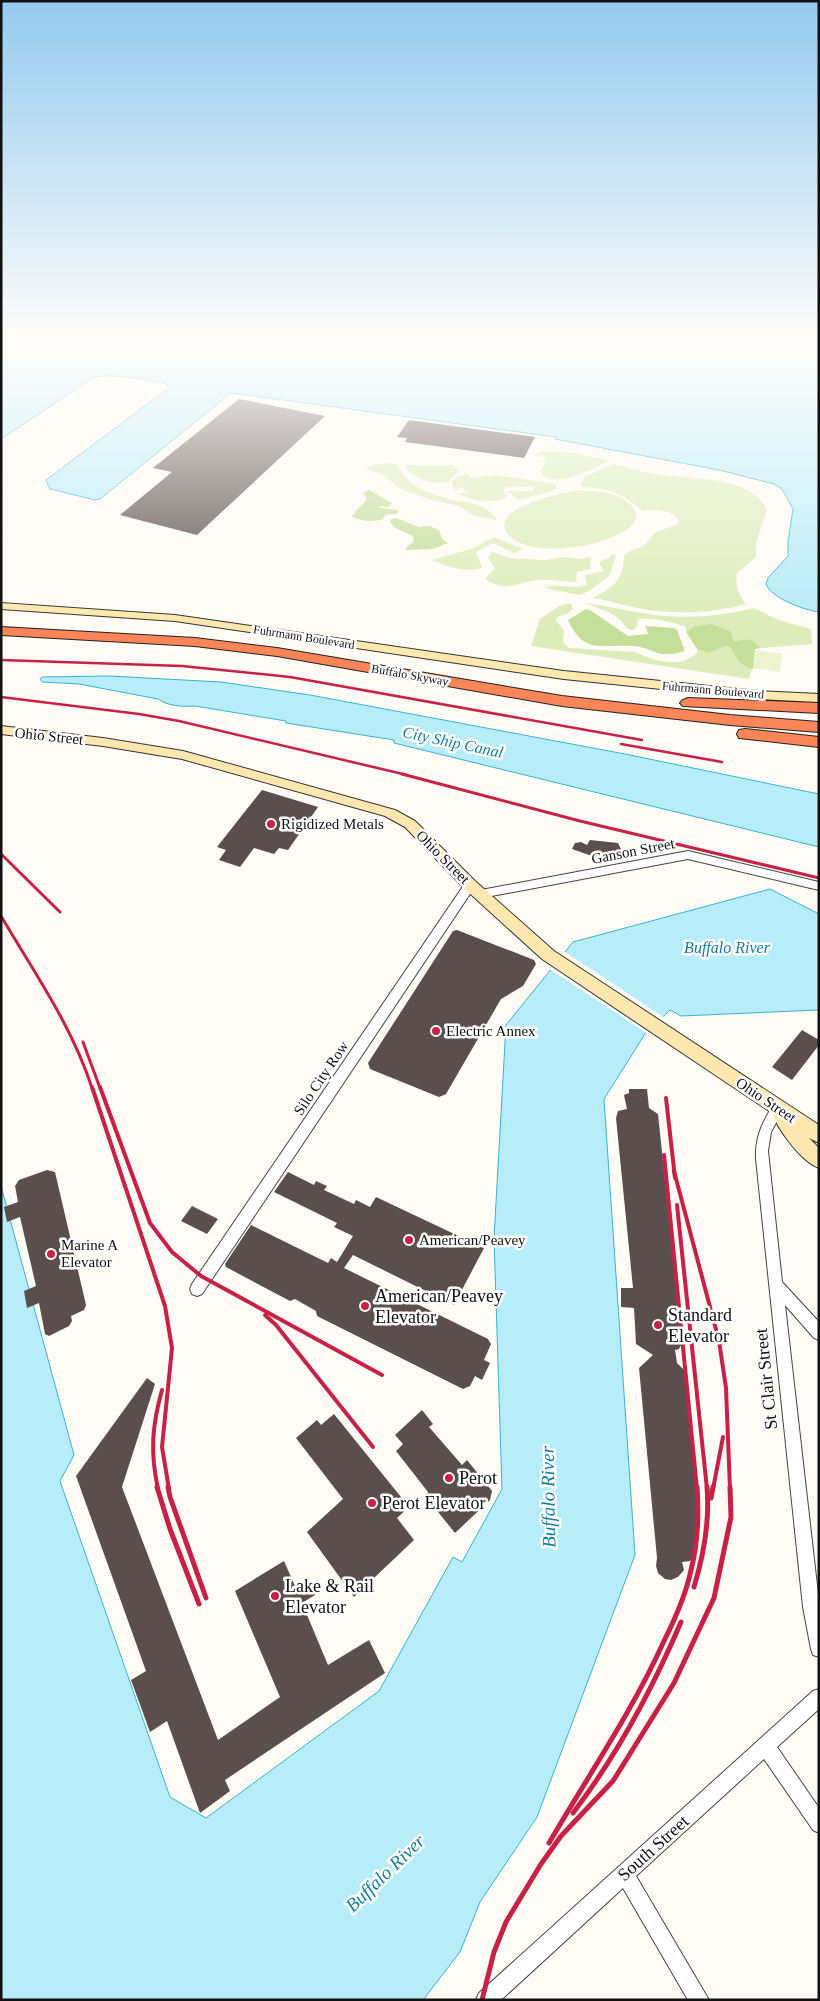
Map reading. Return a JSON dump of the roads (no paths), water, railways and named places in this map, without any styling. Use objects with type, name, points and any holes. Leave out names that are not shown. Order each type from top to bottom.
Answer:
[{"type":"highway","name":"Buffalo Skyway","points":[[10,629],[277,652],[483,684],[610,700],[819,720]]},
{"type":"highway","name":"Buffalo Skyway","points":[[483,684],[562,701],[730,720],[819,727]]},
{"type":"highway","points":[[610,700],[819,708]]},
{"type":"highway","points":[[562,701],[576,707],[675,725],[819,742]]},
{"type":"street","name":"Fuhrmann Boulevard","points":[[1,605],[93,610],[216,623],[514,667],[682,688],[819,698]]},
{"type":"street","name":"Fuhrmann Boulevard","points":[[793,695],[819,693]]},
{"type":"street","name":"Ohio Street","points":[[1,730],[102,742],[183,755],[390,813],[410,824],[476,890],[548,955],[819,1135]]},
{"type":"street","name":"Ganson Street","points":[[476,890],[688,855],[819,886]]},
{"type":"street","name":"Silo City Row","points":[[196,1289],[476,890]]},
{"type":"street","points":[[778,1108],[795,1136],[819,1160]]},
{"type":"street","name":"St Clair Street","points":[[778,1108],[768,1123],[761,1141],[811,1607],[819,1649]]},
{"type":"street","points":[[775,1284],[819,1333]]},
{"type":"street","name":"South Street","points":[[486,2000],[819,1696]]},
{"type":"street","points":[[765,1746],[819,1824]]},
{"type":"street","points":[[625,1874],[699,2000]]},
{"type":"water","points":[[1,433],[9,433],[1,439]]},
{"type":"water","points":[[108,433],[181,433],[100,499],[95,500],[50,489],[46,480]]},
{"type":"water","points":[[529,433],[819,433],[819,612],[805,609],[781,598],[774,594],[766,584],[768,578],[788,556],[793,509],[782,489],[774,484],[719,470],[555,439],[556,437]]},
{"type":"water","name":"City Ship Canal","points":[[109,676],[221,682],[310,695],[625,754],[819,794],[819,847],[394,743],[394,740],[195,706],[176,706],[158,699],[79,684],[42,682],[40,679],[42,677]]},
{"type":"water","name":"Buffalo River","points":[[770,889],[819,914],[819,1010],[681,1016],[670,1010],[645,1034],[604,1099],[635,1555],[537,1817],[480,1902],[460,1952],[423,2000],[1,2000],[1,1186],[74,1455],[60,1481],[170,1797],[206,1818],[379,1691],[453,1557],[462,1562],[502,1489],[494,1238],[506,1025],[573,942]]},
{"type":"railway","points":[[1,660],[182,666],[290,677],[642,740]]},
{"type":"railway","points":[[1,697],[139,714],[179,721],[407,775]]},
{"type":"railway","points":[[621,744],[722,762]]},
{"type":"railway","points":[[402,774],[580,821],[819,878]]},
{"type":"railway","points":[[1,854],[60,912]]},
{"type":"railway","points":[[1,916],[63,1021],[84,1065],[92,1088]]},
{"type":"railway","points":[[83,1042],[100,1088]]},
{"type":"railway","points":[[92,1087],[165,1306],[172,1348],[162,1447],[169,1489]]},
{"type":"railway","points":[[100,1087],[150,1223],[172,1252],[201,1276],[382,1375]]},
{"type":"railway","points":[[666,1098],[674,1172]]},
{"type":"railway","points":[[664,1155],[697,1489]]},
{"type":"railway","points":[[674,1172],[719,1341],[726,1388],[730,1489]]},
{"type":"railway","points":[[674,1172],[675,1178]]},
{"type":"railway","points":[[677,1205],[707,1489]]},
{"type":"railway","points":[[265,1315],[276,1325],[373,1447]]},
{"type":"railway","points":[[158,1489],[155,1476],[153,1439],[162,1390]]},
{"type":"railway","points":[[713,1489],[723,1437]]},
{"type":"railway","points":[[157,1487],[170,1529],[199,1604]]},
{"type":"railway","points":[[168,1487],[206,1598]]},
{"type":"railway","points":[[549,1843],[638,1693],[680,1607],[689,1579],[697,1539],[697,1487]]},
{"type":"railway","points":[[694,1587],[705,1538],[708,1513],[707,1487]]},
{"type":"railway","points":[[711,1498],[713,1487]]},
{"type":"railway","points":[[482,2000],[494,1952],[506,1922],[541,1864],[561,1836],[613,1781],[674,1683],[714,1598],[731,1517],[730,1487]]},
{"type":"railway","points":[[573,1813],[605,1768],[633,1721],[681,1622]]},
{"type":"place","name":"Rigidized Metals","points":[[271,824]]},
{"type":"place","name":"Electric Annex","points":[[436,1031]]},
{"type":"place","name":"American/Peavey","points":[[409,1240]]},
{"type":"place","name":"Marine A Elevator","points":[[51,1254]]},
{"type":"place","name":"American/Peavey Elevator","points":[[365,1306]]},
{"type":"place","name":"Standard Elevator","points":[[658,1325]]},
{"type":"place","name":"Perot","points":[[449,1478]]},
{"type":"place","name":"Perot Elevator","points":[[372,1503]]},
{"type":"place","name":"Lake & Rail Elevator","points":[[275,1596]]}]
